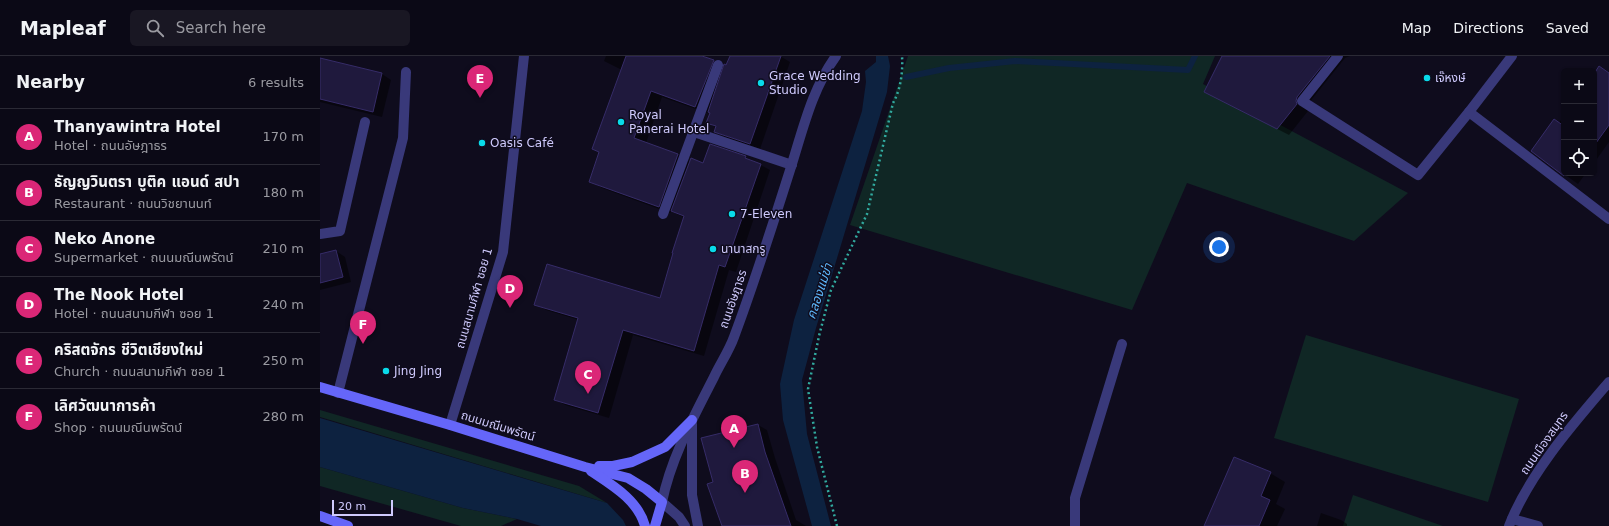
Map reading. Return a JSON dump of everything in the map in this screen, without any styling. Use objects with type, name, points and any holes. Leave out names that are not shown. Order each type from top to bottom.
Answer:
[{"type":"main road","name":"ถนนมณีนพรัตน์","points":[[320,387],[585,467],[628,478],[646,489],[662,502]]},
{"type":"main road","points":[[585,467],[613,466],[642,458],[665,447],[692,420]]},
{"type":"main road","points":[[585,467],[614,486],[633,504],[643,518],[644,526]]},
{"type":"main road","points":[[655,526],[662,502]]},
{"type":"main road","points":[[320,516],[348,526]]},
{"type":"street","name":"ถนนสนามกีฬา ซอย 1","points":[[450,425],[503,252],[524,56]]},
{"type":"street","name":"ถนนอัษฎาธร","points":[[662,502],[671,468],[692,420],[733,338],[811,104],[829,66],[836,56]]},
{"type":"street","points":[[1338,56],[1302,101],[1418,175],[1512,56]]},
{"type":"street","points":[[663,214],[718,65]]},
{"type":"street","points":[[338,393],[403,138],[406,72]]},
{"type":"street","points":[[1469,112],[1609,219]]},
{"type":"street","points":[[320,234],[340,231],[365,122]]},
{"type":"street","points":[[694,132],[792,164]]},
{"type":"street","points":[[1075,526],[1075,498],[1122,344]]},
{"type":"street","name":"ถนนเมืองสมุทร","points":[[1510,523],[1536,475],[1572,425],[1609,382]]},
{"type":"street","points":[[692,420],[692,494],[698,526]]},
{"type":"street","points":[[662,502],[679,517],[685,526]]},
{"type":"street","points":[[1510,523],[1538,526]]},
{"type":"path","points":[[837,526],[817,447],[808,389],[819,336],[832,290],[867,214],[893,103],[898,95],[903,65],[902,56]]},
{"type":"green space","points":[[908,56],[1215,56],[1203,84],[1408,193],[1354,241],[1187,183],[1132,310],[850,225]]},
{"type":"green space","points":[[1306,335],[1519,399],[1488,502],[1274,438]]},
{"type":"green space","points":[[320,410],[579,486],[607,503],[320,417]]},
{"type":"green space","points":[[320,467],[463,508],[517,519],[501,526],[461,526],[320,486]]},
{"type":"green space","points":[[1353,495],[1443,526],[1343,526]]},
{"type":"water","name":"คลองแม่ข่า","points":[[876,56],[888,56],[890,66],[887,92],[816,328],[802,380],[807,434],[831,526],[812,526],[783,420],[780,384],[794,320],[862,111],[866,82],[865,71],[876,62]]},
{"type":"water","points":[[320,418],[607,503],[623,520],[626,526],[541,526],[517,519],[463,508],[320,467]]},
{"type":"building","name":"Royal Panerai Hotel","points":[[626,56],[702,56],[714,60],[695,107],[651,91],[634,138],[678,154],[659,207],[589,182],[599,152],[592,149]]},
{"type":"building","points":[[730,56],[781,56],[750,144],[714,132],[716,126],[706,123],[710,113],[708,112],[724,64],[726,65]]},
{"type":"building","points":[[1222,56],[1330,56],[1297,97],[1297,104],[1277,129],[1204,92]]},
{"type":"building","points":[[320,58],[382,73],[373,112],[320,99]]},
{"type":"building","points":[[1599,66],[1609,73],[1609,125],[1597,142],[1597,104],[1597,69]]},
{"type":"building","points":[[1554,119],[1561,124],[1561,174],[1531,151]]},
{"type":"building","points":[[710,144],[746,156],[745,158],[761,164],[725,267],[719,265],[694,351],[623,330],[598,413],[554,400],[578,318],[534,305],[547,264],[660,298],[684,216],[671,211],[691,158],[703,163]]},
{"type":"building","points":[[336,250],[343,277],[320,283],[320,254]]},
{"type":"building","points":[[758,424],[765,452],[791,526],[722,526],[707,484],[713,482],[701,438]]},
{"type":"building","points":[[1234,457],[1271,472],[1261,496],[1270,500],[1259,526],[1204,526]]},
{"type":"waterway","points":[[906,77],[949,68],[1015,61],[1188,70],[1195,56]]},
{"type":"place","name":"เจ๊หงษ์","points":[[1427,78]]},
{"type":"place","name":"Grace Wedding Studio","points":[[761,83]]},
{"type":"place","name":"คริสตจักร ชีวิตเชียงใหม่","points":[[480,98]]},
{"type":"place","name":"Royal Panerai Hotel","points":[[621,122]]},
{"type":"place","name":"Oasis Café","points":[[482,143]]},
{"type":"place","name":"7-Eleven","points":[[732,214]]},
{"type":"place","name":"นานาสกรู","points":[[713,249]]},
{"type":"place","name":"The Nook Hotel","points":[[510,308]]},
{"type":"place","name":"เลิศวัฒนาการค้า","points":[[363,344]]},
{"type":"place","name":"Jing Jing","points":[[386,371]]},
{"type":"place","name":"Neko Anone","points":[[588,394]]},
{"type":"place","name":"Thanyawintra Hotel","points":[[734,448]]},
{"type":"place","name":"ธัญญวินตรา บูติค แอนด์ สปา","points":[[745,493]]}]
